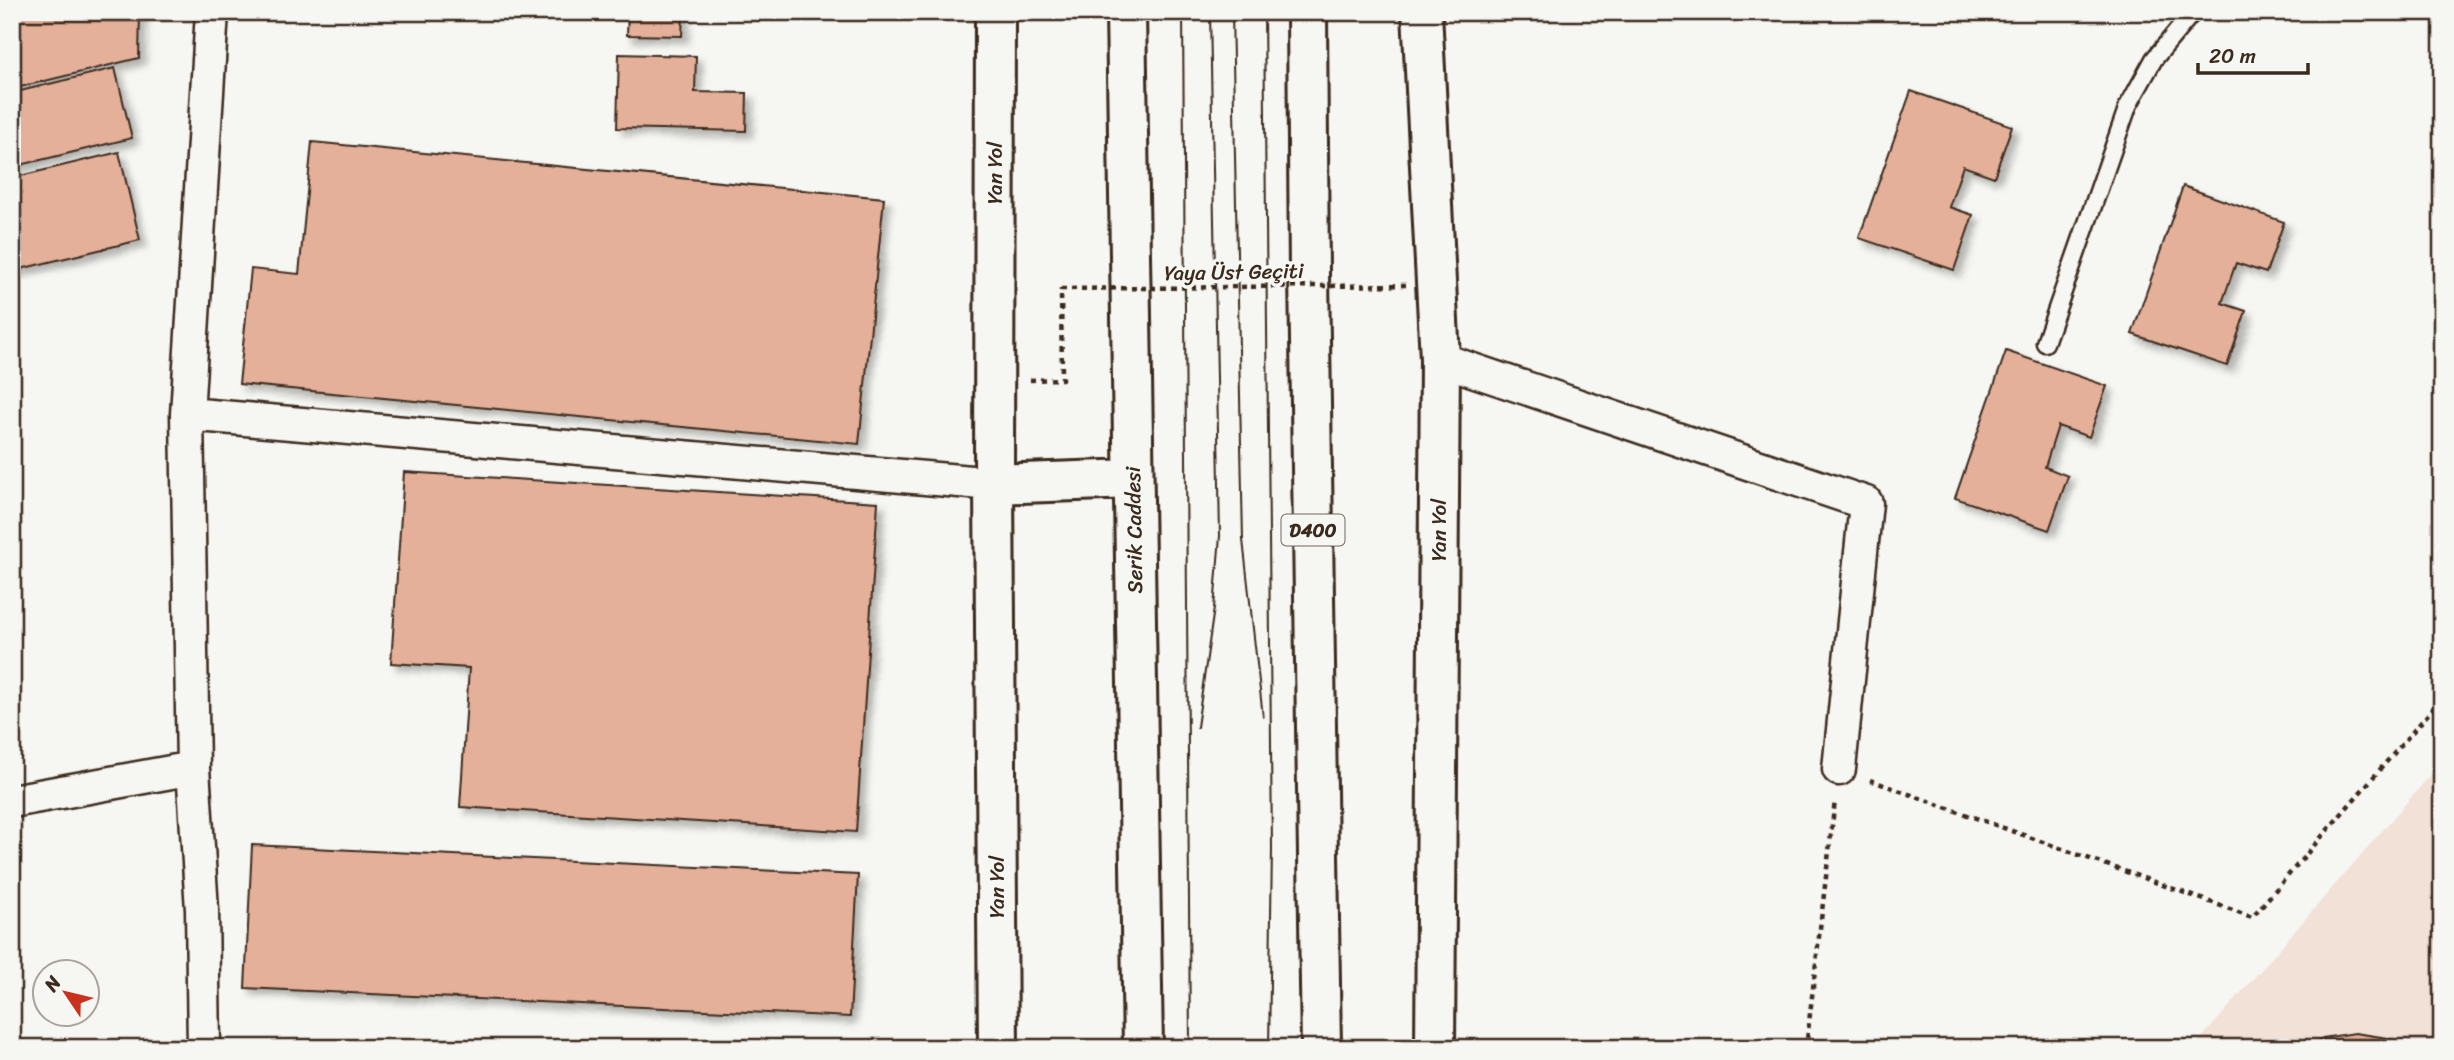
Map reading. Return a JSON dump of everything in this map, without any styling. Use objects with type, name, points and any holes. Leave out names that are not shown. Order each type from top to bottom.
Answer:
[{"type":"main road","name":"Yan Yol","points":[[995,12],[994,484],[998,1048]]},
{"type":"main road","name":"Serik Caddesi","points":[[1126,12],[1143,1048]]},
{"type":"main road","name":"D400","points":[[1307,12],[1308,275],[1321,1048]]},
{"type":"main road","name":"Yan Yol","points":[[1422,12],[1440,359],[1435,1048]]},
{"type":"main road","points":[[994,484],[1133,479]]},
{"type":"street","points":[[204,1048],[202,910],[193,768],[187,414],[212,12]]},
{"type":"street","points":[[1440,359],[1866,503],[1839,769]]},
{"type":"street","points":[[187,414],[994,484]]},
{"type":"street","points":[[12,801],[193,768]]},
{"type":"lane","points":[[2045,343],[2129,106],[2154,59],[2193,12]]},
{"type":"path","name":"Yaya Üst Geçiti","points":[[1062,379],[1061,289],[1407,285]]},
{"type":"path","points":[[1806,1048],[1839,769],[2252,917],[2442,698]]},
{"type":"shaded area","points":[[2442,762],[2442,1048],[2193,1048]]},
{"type":"building","points":[[12,12],[140,12],[139,58],[12,89]]},
{"type":"building","points":[[628,12],[683,12],[682,36],[627,35]]},
{"type":"building","points":[[619,54],[696,56],[695,92],[747,93],[746,131],[617,128]]},
{"type":"building","points":[[115,68],[132,138],[12,167],[12,93]]},
{"type":"building","points":[[1911,91],[2012,126],[1994,177],[1963,166],[1949,207],[1973,215],[1954,270],[1859,238]]},
{"type":"building","points":[[312,142],[884,198],[859,444],[239,384],[251,269],[299,274]]},
{"type":"building","points":[[119,152],[140,240],[12,271],[12,178]]},
{"type":"building","points":[[2183,186],[2284,222],[2266,273],[2236,263],[2222,303],[2246,311],[2227,366],[2132,334]]},
{"type":"building","points":[[2006,351],[2107,386],[2089,437],[2058,426],[2045,467],[2068,476],[2049,530],[1955,498]]},
{"type":"building","points":[[404,472],[878,502],[856,832],[460,807],[469,668],[391,663]]},
{"type":"building","points":[[252,845],[858,875],[850,1017],[245,988]]},
{"type":"building","points":[[2355,1033],[2388,1038],[2405,1048],[2306,1048],[2323,1038]]},
{"type":"tram line","points":[[1183,12],[1190,1048]]},
{"type":"tram line","points":[[1197,727],[1214,608],[1220,536],[1210,12]]},
{"type":"tram line","points":[[1232,12],[1243,540],[1263,717]]},
{"type":"tram line","points":[[1264,12],[1272,849],[1269,1048]]}]
